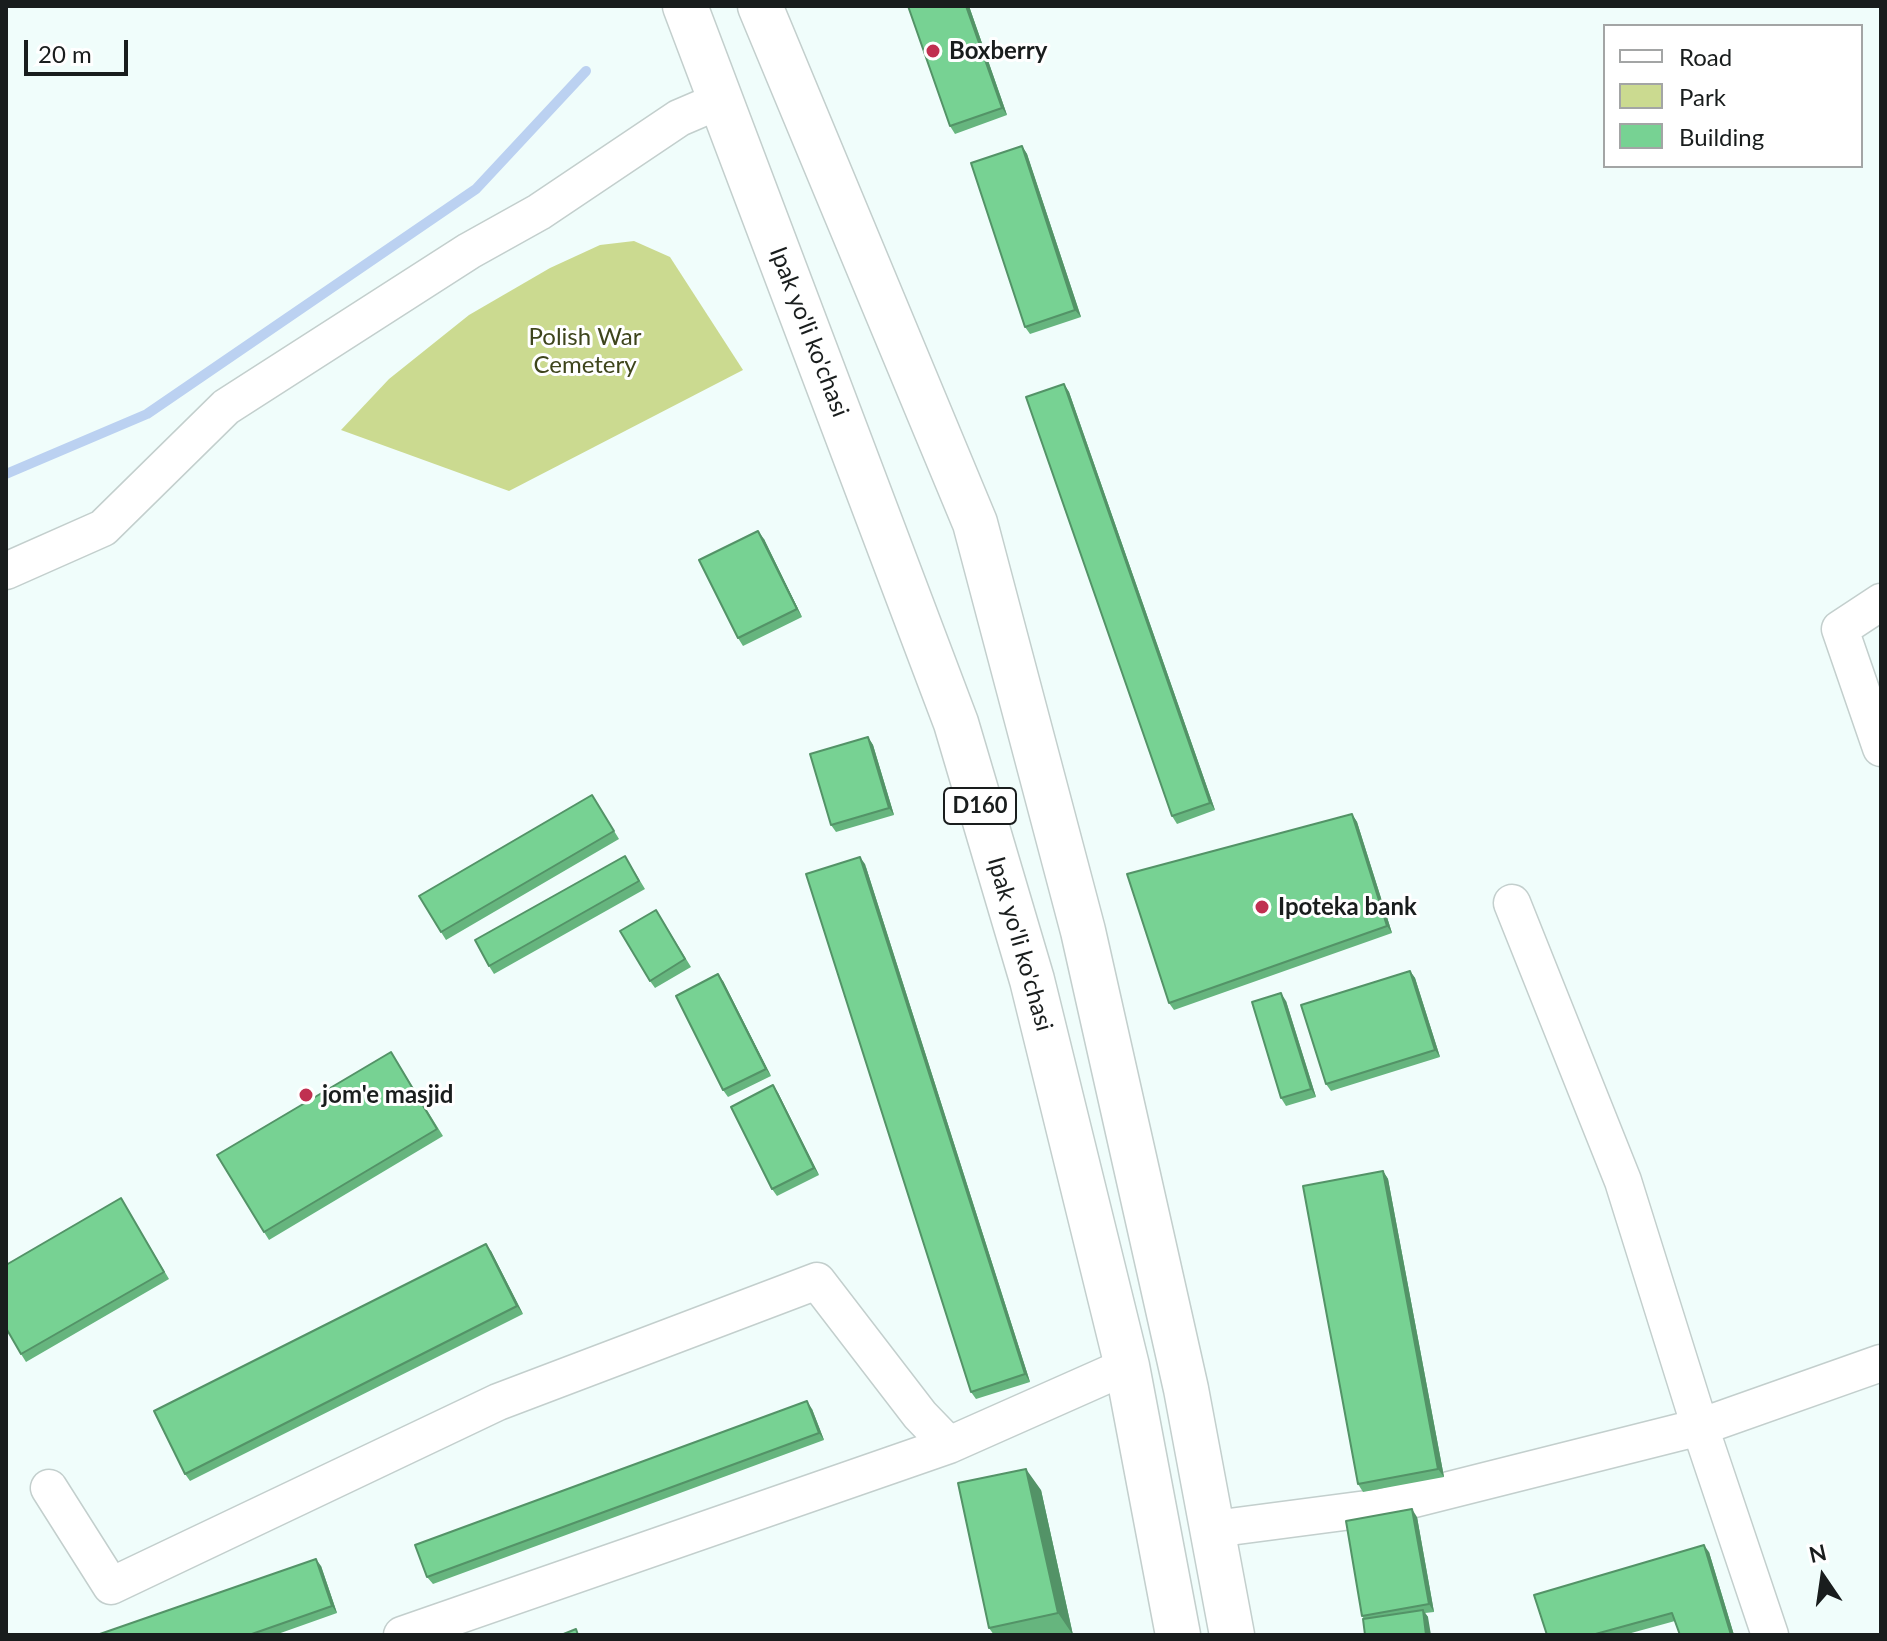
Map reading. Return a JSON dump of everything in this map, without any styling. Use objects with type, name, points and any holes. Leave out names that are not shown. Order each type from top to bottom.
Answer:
[{"type":"main road","name":"Ipak yo'li ko'chasi","points":[[685,6],[956,723],[1032,980],[1127,1366],[1178,1635]]},
{"type":"main road","name":"D160","points":[[760,6],[975,523],[1083,931],[1186,1389],[1232,1635]]},
{"type":"street","points":[[6,571],[103,528],[226,407],[469,251],[539,212],[679,118],[721,100]]},
{"type":"street","points":[[1881,602],[1840,629],[1881,748]]},
{"type":"street","points":[[1512,903],[1623,1181],[1700,1427],[1770,1635]]},
{"type":"street","points":[[49,1488],[111,1586],[498,1402],[817,1281],[920,1415],[949,1445]]},
{"type":"street","points":[[1214,1529],[1382,1507],[1700,1427],[1881,1363]]},
{"type":"street","points":[[402,1635],[949,1445],[1127,1366]]},
{"type":"green space","name":"Polish War Cemetery","points":[[634,241],[670,257],[743,370],[509,491],[341,430],[389,379],[469,315],[550,268],[600,245]]},
{"type":"building","points":[[908,6],[966,6],[1002,108],[950,126]]},
{"type":"building","points":[[1022,146],[1075,310],[1025,327],[971,163]]},
{"type":"building","points":[[1064,384],[1210,803],[1172,816],[1026,397]]},
{"type":"building","points":[[758,531],[797,609],[738,638],[699,560]]},
{"type":"building","points":[[868,737],[889,808],[831,825],[810,754]]},
{"type":"building","points":[[592,795],[614,831],[441,932],[419,896]]},
{"type":"building","name":"Ipoteka bank","points":[[1352,814],[1387,926],[1169,1003],[1127,874]]},
{"type":"building","points":[[625,856],[639,881],[489,966],[475,940]]},
{"type":"building","points":[[860,857],[1025,1374],[971,1392],[806,874]]},
{"type":"building","points":[[656,910],[685,959],[650,981],[620,931]]},
{"type":"building","points":[[1410,971],[1435,1050],[1326,1084],[1301,1005]]},
{"type":"building","points":[[718,974],[766,1069],[723,1090],[676,996]]},
{"type":"building","points":[[1281,993],[1311,1089],[1281,1098],[1252,1002]]},
{"type":"building","points":[[391,1052],[437,1129],[264,1232],[217,1155]]},
{"type":"building","points":[[773,1085],[814,1168],[772,1189],[731,1107]]},
{"type":"building","points":[[1383,1171],[1438,1469],[1358,1484],[1303,1186]]},
{"type":"building","points":[[121,1198],[164,1272],[21,1354],[6,1328],[6,1265]]},
{"type":"building","points":[[486,1244],[517,1306],[185,1474],[154,1411]]},
{"type":"building","points":[[807,1401],[819,1433],[427,1577],[415,1545]]},
{"type":"building","points":[[1026,1469],[1058,1613],[989,1628],[958,1483]]},
{"type":"building","points":[[1412,1509],[1429,1604],[1362,1616],[1346,1521]]},
{"type":"building","points":[[1704,1545],[1731,1635],[1680,1635],[1672,1613],[1592,1635],[1547,1635],[1534,1595]]},
{"type":"building","points":[[316,1559],[332,1606],[249,1635],[97,1635]]},
{"type":"building","points":[[1423,1610],[1426,1635],[1365,1635],[1363,1619]]},
{"type":"building","points":[[576,1629],[578,1635],[561,1635]]},
{"type":"waterway","points":[[6,474],[147,414],[476,189],[586,71]]},
{"type":"place","name":"Boxberry","points":[[933,51]]},
{"type":"place","name":"Ipoteka bank","points":[[1262,907]]},
{"type":"place","name":"jom'e masjid","points":[[306,1095]]}]
